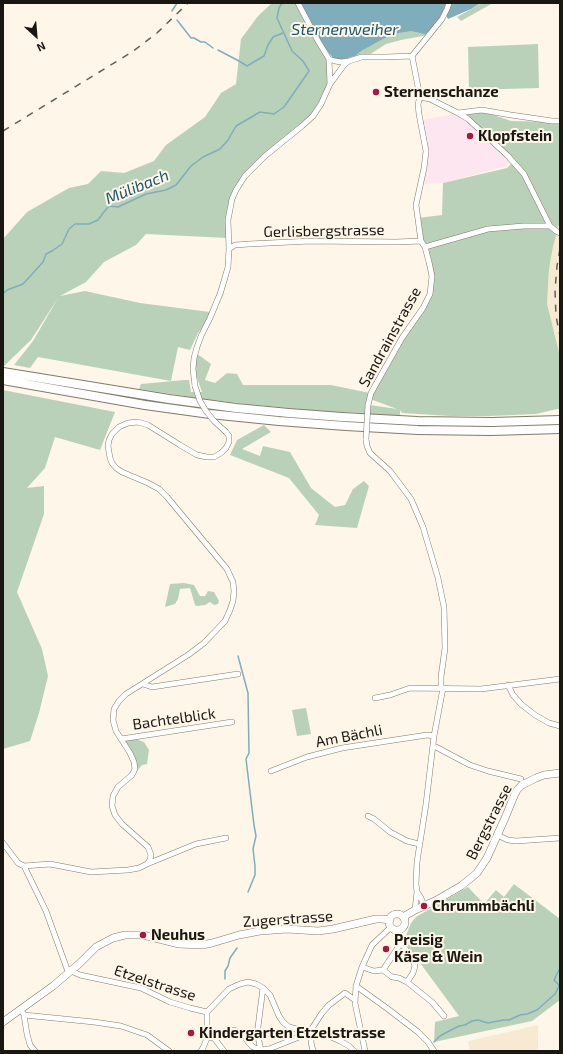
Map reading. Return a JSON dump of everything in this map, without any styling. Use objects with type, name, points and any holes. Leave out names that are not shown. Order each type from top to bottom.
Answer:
[{"type":"highway","points":[[3,372],[169,399],[236,408],[302,414],[424,421],[492,422],[560,420]]},
{"type":"highway","points":[[3,380],[145,405],[210,414],[279,421],[418,430],[490,431],[560,429]]},
{"type":"main road","name":"Bergstrasse","points":[[390,924],[392,916],[397,914],[403,918],[415,910],[435,901],[461,886],[477,873],[486,861],[517,790],[522,785],[536,778],[544,775],[560,773]]},
{"type":"main road","points":[[390,924],[395,930],[399,930],[403,927],[405,922],[403,918]]},
{"type":"main road","name":"Zugerstrasse","points":[[3,1022],[15,1014],[22,1012],[71,971],[96,947],[113,938],[125,935],[143,935],[179,944],[202,945],[239,934],[260,931],[287,929],[333,929],[376,919],[382,919],[390,924]]},
{"type":"street","points":[[298,3],[329,59],[330,84]]},
{"type":"street","points":[[329,59],[341,62],[370,56],[412,56],[442,19],[449,3]]},
{"type":"street","points":[[412,56],[420,97],[418,104],[426,151],[416,205],[421,241]]},
{"type":"street","points":[[147,864],[151,855],[148,847],[122,824],[115,815],[112,806],[113,796],[118,787],[132,775],[135,769],[134,762],[116,731],[113,720],[114,710],[119,700],[126,694],[188,655],[204,643],[215,632],[225,620],[230,610],[233,601],[234,586],[226,569],[168,497],[159,489],[116,468],[108,453],[109,440],[112,434],[119,427],[128,423],[138,422],[148,426],[180,446],[198,455],[214,457],[226,448],[229,442],[229,436],[206,411],[198,396],[193,369],[198,342],[210,318],[228,267],[228,220],[232,199],[245,176],[265,156],[313,116],[330,84],[344,65],[349,61]]},
{"type":"street","points":[[420,97],[430,99],[468,119],[501,150],[524,174],[550,226],[558,232]]},
{"type":"street","points":[[458,113],[482,110],[560,121]]},
{"type":"street","points":[[425,247],[488,229],[524,226],[550,226]]},
{"type":"street","name":"Gerlisbergstrasse","points":[[229,249],[234,245],[311,241],[421,241]]},
{"type":"street","name":"Sandrainstrasse","points":[[415,910],[417,892],[417,862],[442,688],[441,677],[445,648],[444,607],[438,578],[423,527],[411,499],[390,471],[370,453],[366,439],[368,405],[371,394],[402,338],[423,308],[430,294],[432,276],[430,262],[425,247],[421,241]]},
{"type":"street","points":[[143,684],[152,687],[238,674]]},
{"type":"street","points":[[375,698],[390,695],[410,688],[476,689],[560,679]]},
{"type":"street","points":[[508,685],[513,695],[521,704],[535,715],[549,723],[560,726]]},
{"type":"street","name":"Bachtelblick","points":[[121,739],[232,722]]},
{"type":"street","name":"Am Bächli","points":[[271,771],[307,757],[335,749],[420,736],[434,736]]},
{"type":"street","points":[[433,747],[436,747],[470,765],[521,779]]},
{"type":"street","points":[[368,816],[390,832],[407,841],[420,844]]},
{"type":"street","points":[[497,835],[516,842],[560,838]]},
{"type":"street","points":[[3,843],[18,863],[24,866],[50,864],[91,872],[139,868],[196,844],[226,838]]},
{"type":"street","points":[[24,866],[46,911],[67,969],[71,971]]},
{"type":"street","points":[[417,892],[424,906]]},
{"type":"street","points":[[365,1051],[355,1000],[356,986],[362,967],[372,945],[390,924]]},
{"type":"street","points":[[399,930],[401,943],[412,958],[415,966],[413,973],[407,982]]},
{"type":"street","points":[[383,970],[401,943]]},
{"type":"street","points":[[362,967],[374,971],[383,970],[392,977],[399,978],[407,982],[432,1002],[444,1016]]},
{"type":"street","name":"Etzelstrasse","points":[[71,971],[80,975],[141,988],[170,1002],[206,1012],[207,1038]]},
{"type":"street","points":[[206,1012],[229,989],[248,982],[256,984],[270,995],[279,1016],[289,1027],[310,1033],[329,1036],[349,1046],[354,1051]]},
{"type":"street","points":[[356,986],[418,1032],[428,1042],[434,1051]]},
{"type":"street","points":[[261,1050],[258,1037],[258,1027],[263,988]]},
{"type":"street","points":[[313,1051],[310,1033],[322,1013],[329,1005],[345,993],[355,1000]]},
{"type":"street","points":[[35,1051],[30,1045],[22,1012],[121,1026],[146,1035],[169,1051]]},
{"type":"street","points":[[200,1051],[203,1048],[207,1038],[214,1038],[228,1030],[234,1030],[243,1034],[253,1047],[261,1050],[269,1049],[310,1033]]},
{"type":"street","points":[[214,1038],[224,1051]]},
{"type":"shaded area","points":[[456,114],[463,117],[511,162],[507,166],[443,183],[424,184],[427,156],[422,120]]},
{"type":"shaded area","points":[[560,224],[560,356],[547,304],[549,269],[556,237],[555,233]]},
{"type":"shaded area","points":[[538,1025],[538,1051],[470,1051],[469,1041]]},
{"type":"green space","points":[[272,3],[297,3],[327,59],[328,87],[314,112],[263,155],[237,185],[227,238],[146,234],[136,245],[104,262],[86,282],[60,296],[85,291],[140,303],[210,312],[190,350],[178,347],[171,381],[38,357],[30,368],[14,365],[33,341],[58,298],[31,340],[3,367],[3,239],[27,212],[69,188],[88,184],[101,171],[124,173],[154,161],[166,145],[205,117],[221,93],[236,84],[241,39],[258,16]]},
{"type":"green space","points":[[482,3],[493,3],[461,21],[457,17]]},
{"type":"green space","points":[[443,16],[428,35],[386,44],[369,55],[342,61],[334,60],[388,35],[405,31],[427,31]]},
{"type":"green space","points":[[538,44],[539,88],[469,90],[468,47]]},
{"type":"green space","points":[[482,111],[511,121],[560,122],[560,224],[555,233],[556,236],[549,269],[547,304],[560,356],[560,409],[536,414],[490,416],[451,416],[402,413],[400,410],[400,416],[369,414],[370,405],[397,409],[370,399],[399,337],[430,294],[432,276],[418,218],[442,215],[443,183],[507,168],[513,162],[463,114]]},
{"type":"green space","points":[[196,353],[211,364],[205,380],[215,383],[227,373],[237,374],[243,385],[331,385],[370,393],[367,399],[365,413],[321,411],[247,404],[139,389],[141,384],[189,380],[191,392],[202,392],[196,375]]},
{"type":"green space","points":[[3,390],[115,412],[100,450],[55,437],[45,468],[27,488],[44,486],[44,514],[17,592],[42,649],[48,676],[39,713],[30,741],[3,749]]},
{"type":"green space","points":[[264,425],[271,432],[242,449],[260,456],[263,446],[290,452],[311,488],[335,507],[345,505],[353,489],[364,481],[369,486],[357,528],[315,525],[319,515],[289,478],[230,455],[237,440]]},
{"type":"green space","points":[[184,583],[194,585],[200,596],[205,596],[208,591],[214,592],[219,601],[218,604],[214,605],[210,602],[205,605],[195,605],[190,588],[180,589],[178,599],[175,604],[165,607],[170,584]]},
{"type":"green space","points":[[306,708],[311,734],[297,736],[292,710]]},
{"type":"green space","points":[[130,737],[144,742],[149,750],[147,764],[142,765],[138,770],[135,769],[121,740]]},
{"type":"green space","points":[[514,884],[560,919],[560,1000],[532,1021],[434,1042],[435,1022],[459,1016],[404,941],[411,923],[416,917],[468,887],[484,904],[496,890],[504,897]]},
{"type":"water","name":"Sternenweiher","points":[[301,3],[446,3],[437,22],[430,31],[425,34],[411,31],[392,34],[361,51],[355,56],[343,59],[334,59],[324,47]]},
{"type":"water","points":[[452,3],[481,3],[448,19],[446,15]]},
{"type":"waterway","points":[[172,11],[177,3]]},
{"type":"waterway","name":"Mülibach","points":[[3,294],[7,290],[23,284],[43,262],[46,254],[62,244],[69,229],[75,224],[89,224],[98,220],[109,206],[118,207],[146,194],[166,190],[176,185],[191,166],[203,157],[220,149],[228,140],[236,126],[260,112],[274,114],[284,107],[309,71],[303,61],[292,51],[277,18],[279,8],[282,3]]},
{"type":"waterway","points":[[177,20],[191,38],[205,42],[213,48]]},
{"type":"waterway","points":[[218,50],[247,66],[264,56],[273,37],[283,33]]},
{"type":"waterway","points":[[238,656],[248,693],[249,753],[246,759],[256,836],[253,849],[255,875],[248,892]]},
{"type":"waterway","points":[[225,979],[225,971],[230,958],[237,948]]},
{"type":"waterway","points":[[434,1042],[440,1036],[472,1021],[478,1020],[488,1023],[509,1020],[537,1010],[555,994],[559,986],[554,980],[560,968]]},
{"type":"railway","points":[[3,131],[132,52],[157,33],[188,3]]},
{"type":"railway","points":[[560,249],[555,290],[556,316],[560,336]]},
{"type":"place","name":"Sternenschanze","points":[[376,92]]},
{"type":"place","name":"Klopfstein","points":[[470,136]]},
{"type":"place","name":"Chrummbächli","points":[[424,906]]},
{"type":"place","name":"Neuhus","points":[[143,935]]},
{"type":"place","name":"Preisig Käse & Wein","points":[[386,949]]},
{"type":"place","name":"Kindergarten Etzelstrasse","points":[[191,1033]]}]
